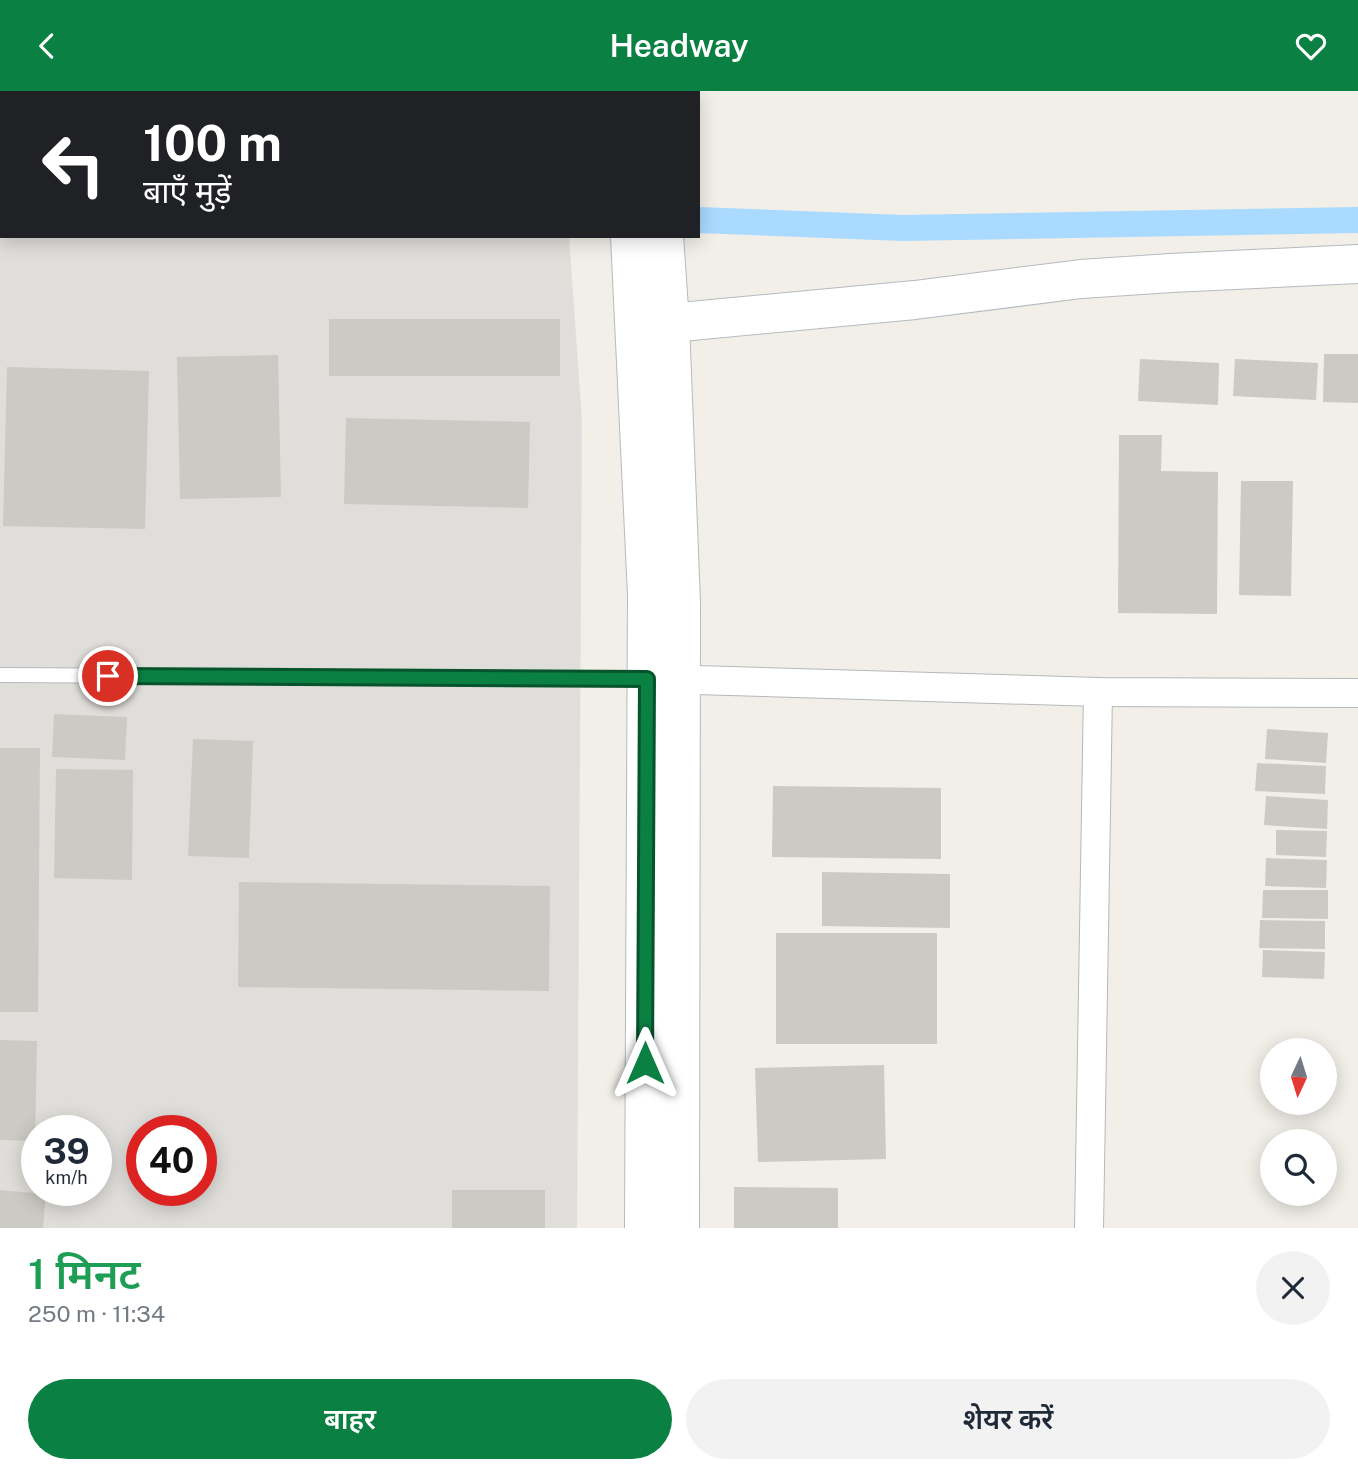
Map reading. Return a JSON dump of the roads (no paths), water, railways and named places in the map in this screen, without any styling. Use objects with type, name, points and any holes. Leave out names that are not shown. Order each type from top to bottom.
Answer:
[{"type":"street","points":[[644,1228],[664,679],[681,603],[670,323],[648,250]]},
{"type":"street","points":[[648,250],[647,595],[664,679],[680,1228]]},
{"type":"street","points":[[670,323],[915,299],[1081,279],[1171,272],[1358,264]]},
{"type":"street","points":[[664,679],[1098,692],[1358,693]]},
{"type":"street","points":[[1089,1228],[1098,692]]},
{"type":"lane","points":[[0,675],[664,679]]},
{"type":"waterway","points":[[700,220],[903,228],[1358,220]]}]
